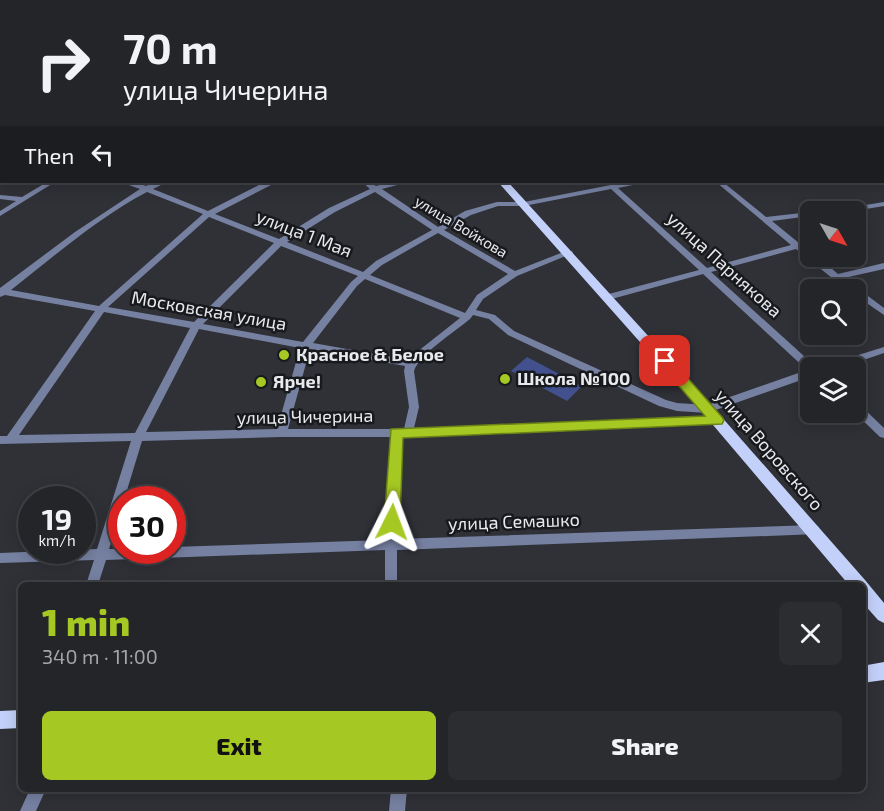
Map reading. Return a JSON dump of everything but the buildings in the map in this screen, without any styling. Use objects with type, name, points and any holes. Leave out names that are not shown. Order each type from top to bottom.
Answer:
[{"type":"main road","name":"улица Воровского","points":[[504,183],[717,420],[857,582]]},
{"type":"main road","points":[[866,594],[884,615]]},
{"type":"main road","points":[[866,674],[884,671]]},
{"type":"main road","points":[[0,720],[18,719]]},
{"type":"street","points":[[0,214],[49,183]]},
{"type":"street","name":"улица 1 Мая","points":[[131,183],[279,243],[469,314],[492,317],[511,333],[663,403],[677,407],[707,409]]},
{"type":"street","points":[[1,292],[78,234],[158,183]]},
{"type":"street","points":[[6,440],[102,308],[207,214],[268,183]]},
{"type":"street","name":"улица Войкова","points":[[366,183],[436,229],[514,274]]},
{"type":"street","points":[[93,582],[104,554],[138,437],[196,326],[279,243],[332,210],[375,189],[395,183]]},
{"type":"street","points":[[281,433],[306,345],[330,312],[364,274],[436,229],[468,213],[497,204],[524,204],[631,183]]},
{"type":"street","points":[[720,183],[798,246]]},
{"type":"street","name":"улица Парнякова","points":[[613,187],[800,358]]},
{"type":"street","points":[[0,197],[24,199]]},
{"type":"street","points":[[866,206],[884,204]]},
{"type":"street","points":[[766,219],[800,215]]},
{"type":"street","points":[[608,297],[798,246]]},
{"type":"street","points":[[391,582],[391,545],[402,433],[414,407],[409,371],[411,364],[469,314],[480,297],[514,274],[568,254]]},
{"type":"street","points":[[836,277],[884,266]]},
{"type":"street","points":[[824,267],[839,279]]},
{"type":"street","name":"Московская улица","points":[[1,292],[411,364]]},
{"type":"street","points":[[866,299],[884,312]]},
{"type":"street","points":[[862,357],[884,350]]},
{"type":"street","points":[[707,409],[800,377]]},
{"type":"street","points":[[866,417],[884,434]]},
{"type":"street","name":"улица Чичерина","points":[[6,440],[281,433],[402,433],[717,420]]},
{"type":"street","name":"улица Семашко","points":[[0,558],[814,530]]},
{"type":"street","points":[[28,811],[37,792]]},
{"type":"street","points":[[397,811],[399,792]]},
{"type":"shaded area","points":[[527,357],[582,386],[567,401],[511,371]]},
{"type":"place","name":"Красное & Белое","points":[[284,355]]},
{"type":"place","name":"Школа №100","points":[[505,379]]},
{"type":"place","name":"Ярче!","points":[[261,382]]},
{"type":"route","points":[[392,522],[396,433],[717,420],[665,361]]}]
